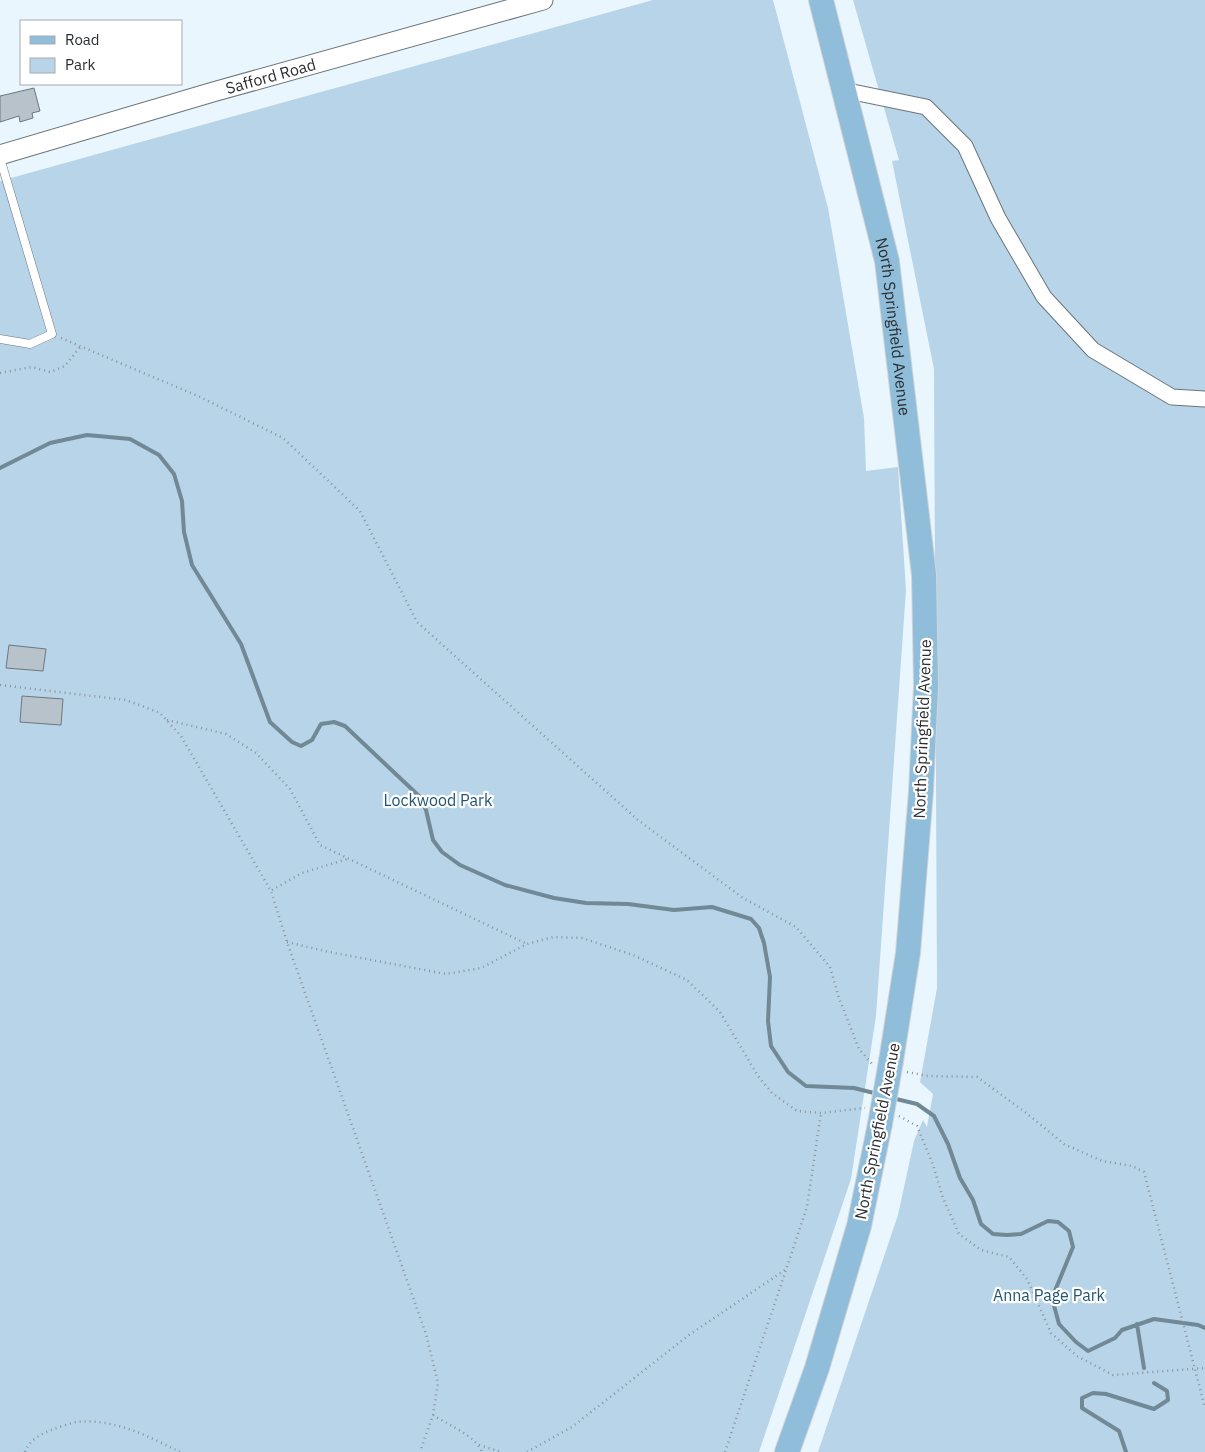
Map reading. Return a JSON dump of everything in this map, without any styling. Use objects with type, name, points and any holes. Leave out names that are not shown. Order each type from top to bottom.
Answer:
[{"type":"main road","name":"North Springfield Avenue","points":[[787,1452],[817,1368],[858,1226],[882,1115],[908,953],[921,791],[926,686],[924,575],[887,261],[821,0]]},
{"type":"street","name":"Safford Road","points":[[0,156],[213,92],[543,0]]},
{"type":"street","points":[[843,90],[926,107],[965,146],[998,218],[1044,297],[1093,350],[1172,397],[1205,399]]},
{"type":"lane","points":[[0,156],[52,334],[30,344],[0,339]]},
{"type":"path","points":[[52,334],[198,396],[283,438],[360,511],[417,622],[638,820],[743,898],[796,927],[830,967],[839,998],[860,1049],[889,1066],[928,1076],[977,1077],[1025,1112],[1064,1144],[1102,1161],[1132,1166],[1144,1172],[1205,1408]]},
{"type":"path","points":[[0,373],[32,367],[50,372],[65,366],[81,346]]},
{"type":"path","points":[[0,685],[126,700],[160,713],[181,736],[272,891],[286,942],[426,1334],[438,1383],[433,1415],[420,1452]]},
{"type":"path","points":[[166,720],[226,734],[256,753],[290,789],[320,845],[527,944]]},
{"type":"path","points":[[272,891],[302,873],[349,859]]},
{"type":"path","points":[[286,942],[446,974],[481,968],[527,944],[553,937],[582,938],[633,955],[687,980],[720,1012],[758,1076],[772,1093],[797,1110],[821,1113],[882,1115],[918,1126],[943,1198],[959,1234],[981,1250],[1009,1257],[1027,1279],[1050,1333],[1076,1356],[1114,1375],[1205,1368]]},
{"type":"path","points":[[725,1452],[807,1207],[821,1113]]},
{"type":"path","points":[[527,1452],[572,1427],[689,1335],[786,1269]]},
{"type":"path","points":[[433,1415],[459,1430],[479,1445],[501,1452]]},
{"type":"path","points":[[24,1452],[27,1444],[46,1431],[76,1422],[112,1424],[180,1452]]},
{"type":"path","points":[[479,1445],[482,1452]]},
{"type":"green space","name":"Lockwood Park","points":[[653,0],[773,0],[828,208],[864,418],[866,471],[898,467],[906,590],[876,1016],[851,1179],[759,1452],[0,1452],[0,181]]},
{"type":"green space","name":"Anna Page Park","points":[[853,0],[1205,0],[1205,1452],[818,1452],[898,1215],[914,1141],[923,1120],[927,1127],[933,1094],[920,1082],[937,988],[934,369],[892,161],[899,160]]},
{"type":"building","points":[[34,88],[40,111],[32,113],[33,118],[20,122],[19,116],[0,122],[0,96]]},
{"type":"building","points":[[9,645],[46,649],[43,671],[6,668]]},
{"type":"building","points":[[22,696],[63,699],[61,725],[20,722]]},
{"type":"waterway","points":[[0,468],[50,443],[87,435],[130,439],[159,455],[174,474],[182,501],[184,532],[192,565],[241,644],[270,722],[292,742],[301,746],[312,740],[321,724],[334,722],[345,726],[419,796],[426,810],[433,840],[442,852],[460,865],[505,885],[554,898],[586,903],[628,904],[674,910],[712,907],[751,919],[759,928],[764,943],[770,977],[768,1021],[771,1046],[788,1072],[806,1086],[854,1088],[878,1094]]},
{"type":"waterway","points":[[892,1098],[917,1104],[934,1116],[948,1144],[960,1178],[973,1200],[981,1224],[993,1234],[1021,1234],[1048,1221],[1058,1222],[1069,1231],[1073,1247],[1052,1298],[1059,1324],[1076,1342],[1088,1351],[1115,1338],[1122,1330],[1154,1319],[1198,1325],[1205,1328]]},
{"type":"waterway","points":[[1137,1324],[1144,1368]]},
{"type":"waterway","points":[[1126,1452],[1119,1431],[1082,1408],[1082,1398],[1093,1393],[1106,1394],[1154,1409],[1168,1400],[1167,1391],[1154,1383]]}]
